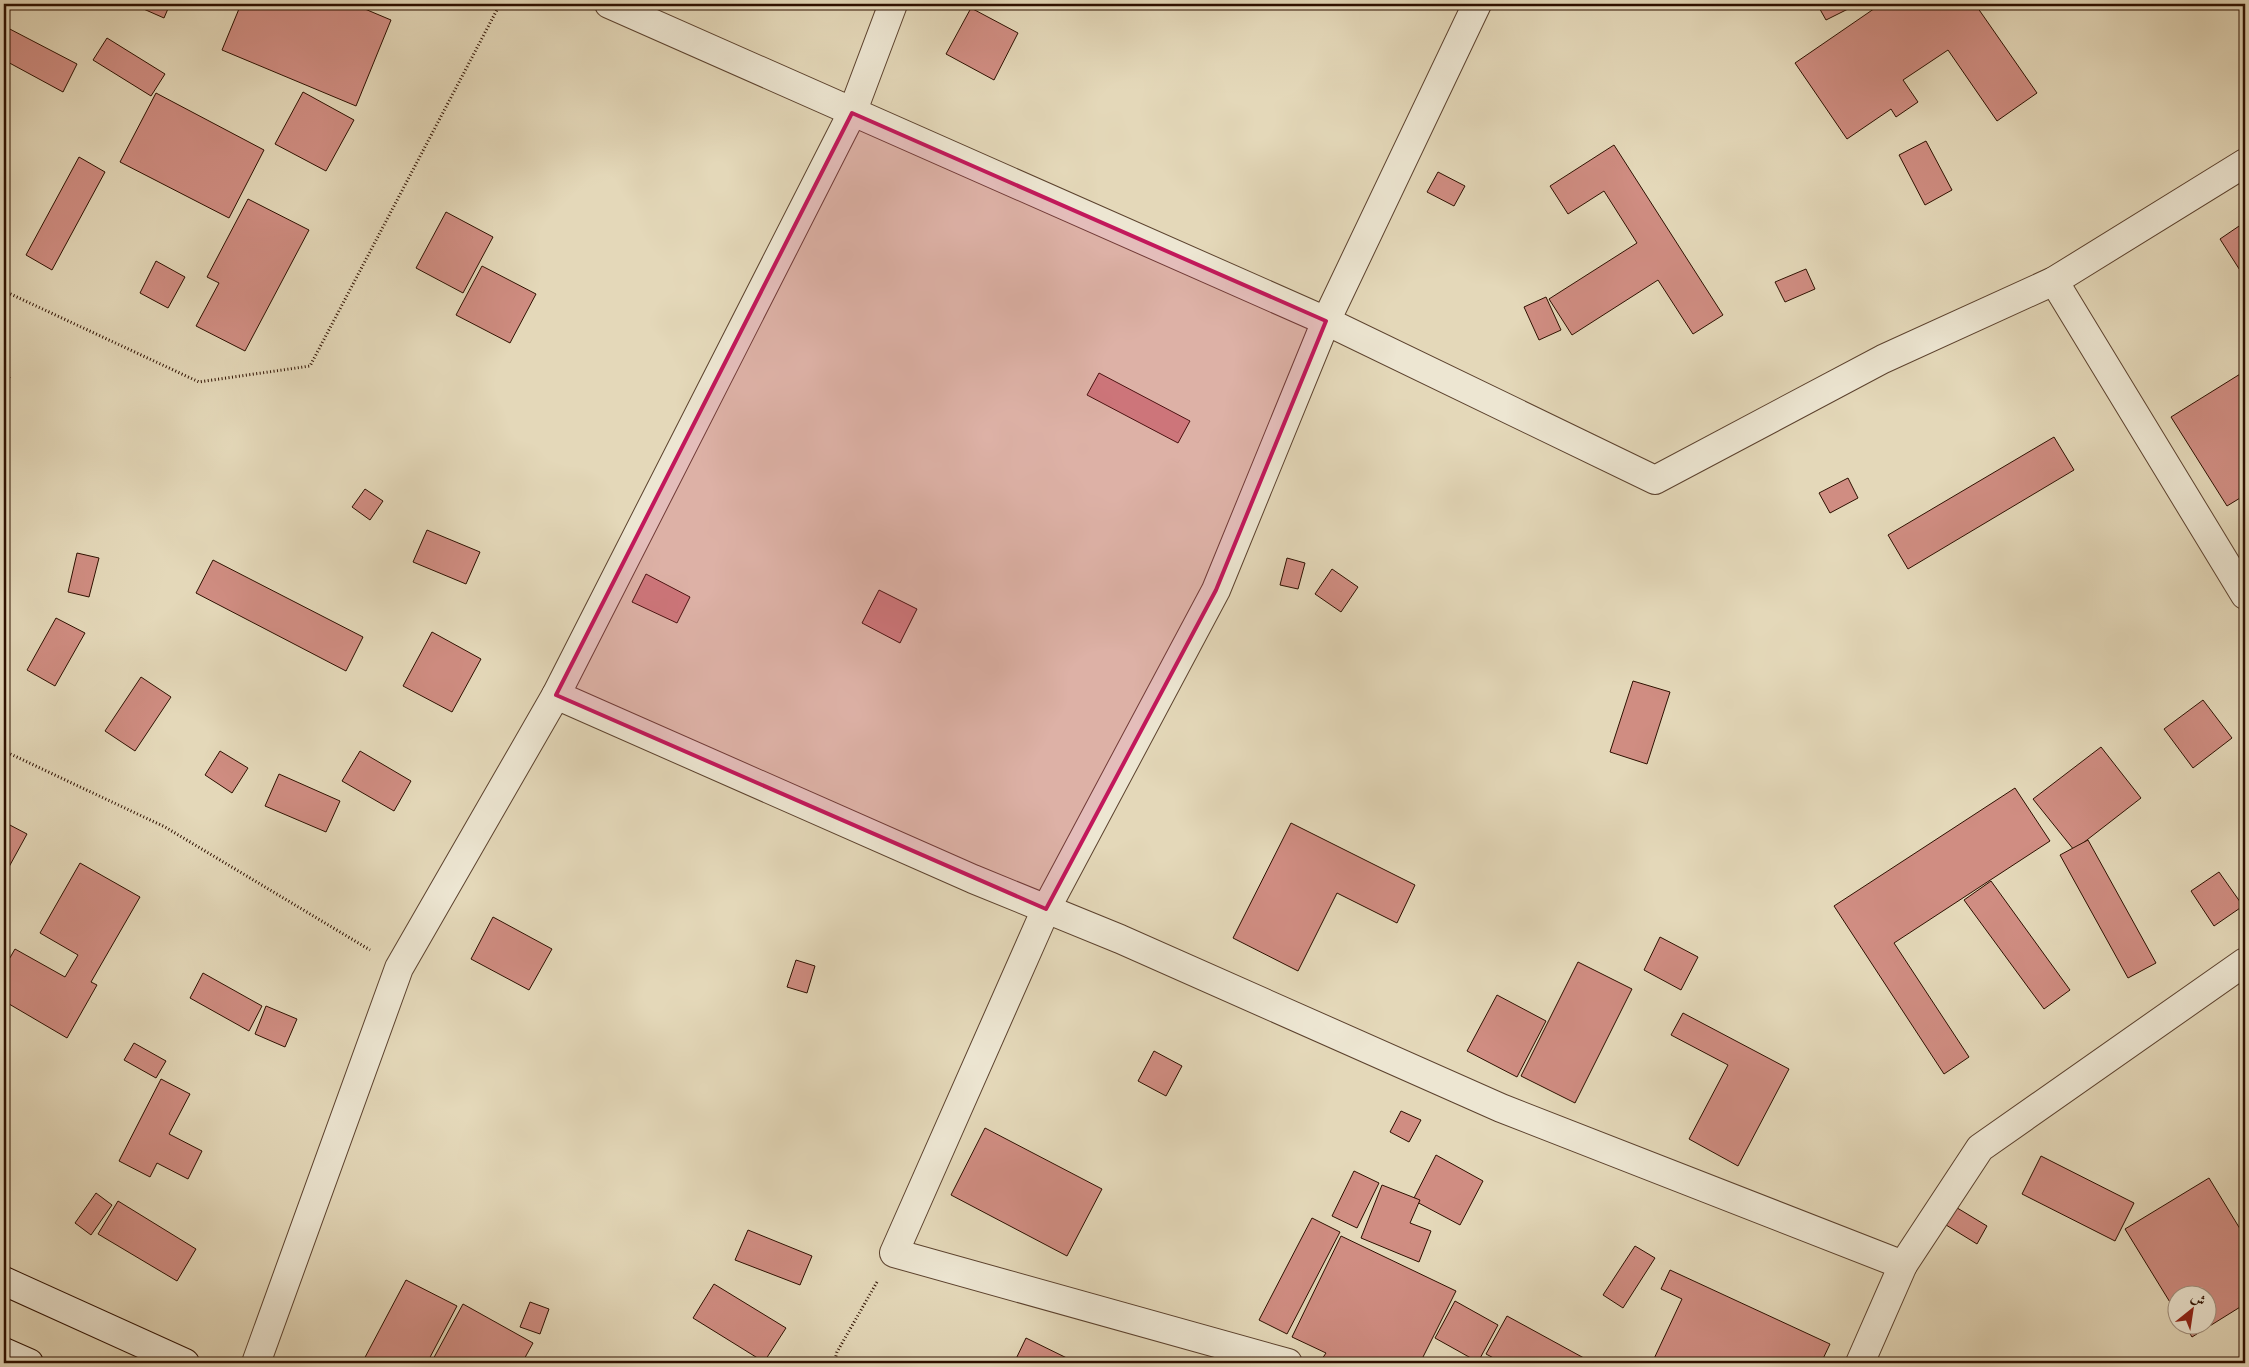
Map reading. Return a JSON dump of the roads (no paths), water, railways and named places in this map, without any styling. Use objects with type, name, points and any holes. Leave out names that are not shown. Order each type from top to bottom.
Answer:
[{"type":"street","points":[[609,4],[1326,320],[1655,480],[1883,359],[2054,281],[2245,163]]},
{"type":"street","points":[[256,1363],[399,968],[556,695],[852,112],[893,4]]},
{"type":"street","points":[[1288,1363],[894,1253],[1046,909],[1216,590],[1326,320],[1477,4]]},
{"type":"street","points":[[2054,281],[2245,595]]},
{"type":"street","points":[[556,695],[973,879],[1120,939],[1500,1108],[1903,1265]]},
{"type":"street","points":[[1860,1363],[1903,1265],[1980,1148],[2245,962]]},
{"type":"street","points":[[4,1281],[185,1363]]},
{"type":"street","points":[[4,1352],[28,1363]]}]
